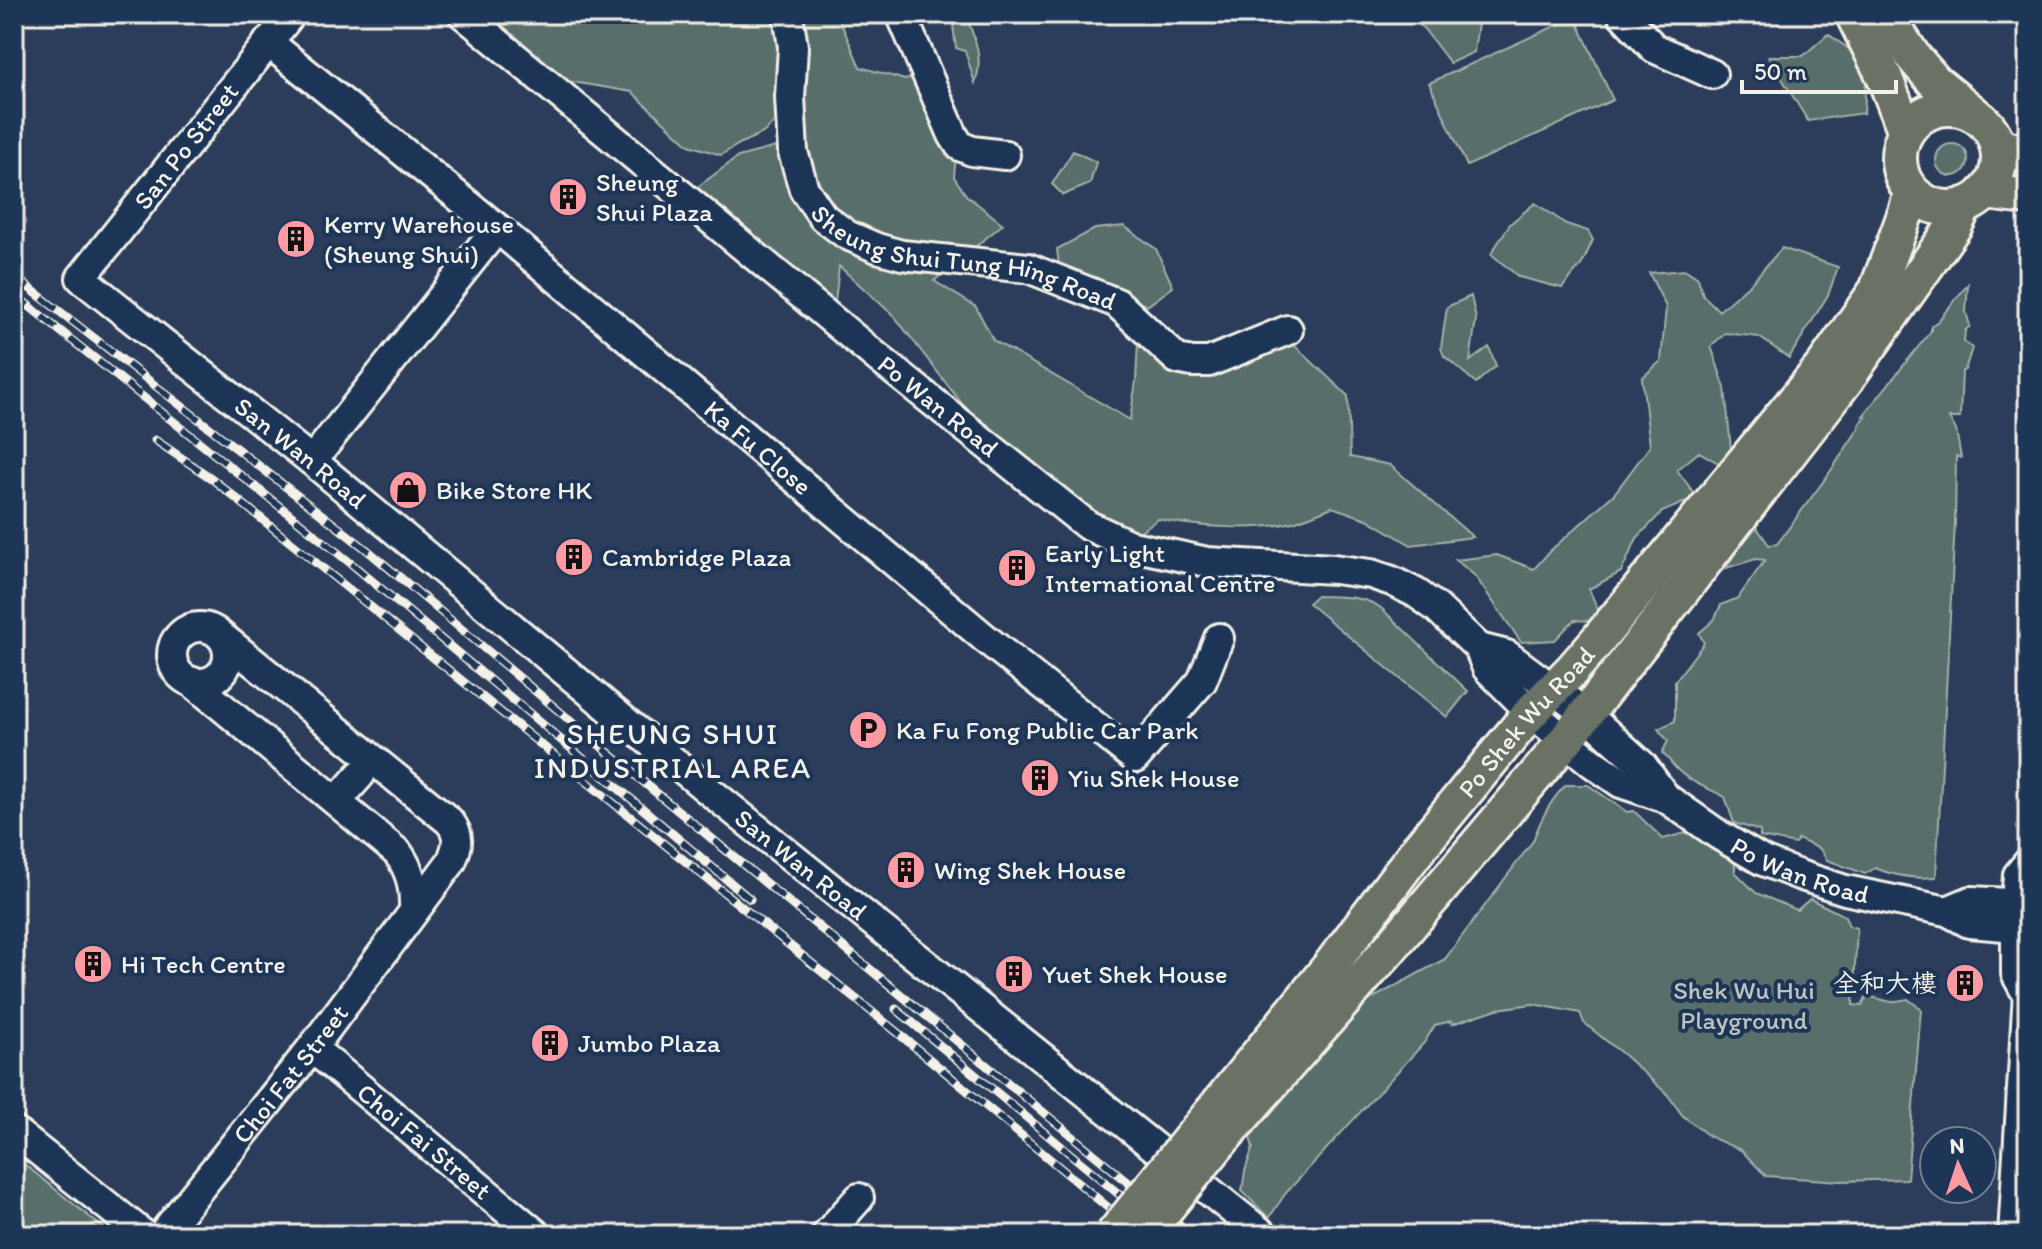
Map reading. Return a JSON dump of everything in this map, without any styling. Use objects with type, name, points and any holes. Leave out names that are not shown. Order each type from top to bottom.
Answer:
[{"type":"main road","points":[[1853,14],[1884,76],[1906,132]]},
{"type":"main road","name":"Po Shek Wu Road","points":[[1113,1235],[1390,948],[1565,741],[1845,381],[1955,225],[1995,178],[1998,165],[2013,150],[1935,82],[1914,58],[1885,14]]},
{"type":"main road","points":[[1976,116],[1962,109],[1946,108],[1930,111],[1916,120],[1906,132],[1899,149],[1898,160],[1905,183],[1912,192],[1932,205],[1948,208],[1975,198],[2028,197]]},
{"type":"main road","name":"Po Shek Wu Road","points":[[1144,1235],[1209,1135],[1419,848],[1541,700],[1598,640],[1824,365],[1877,290],[1912,192]]},
{"type":"street","name":"San Po Street","points":[[81,278],[291,14]]},
{"type":"street","name":"Po Wan Road","points":[[463,14],[877,357],[1087,525],[1132,546],[1207,562],[1371,574],[1416,593],[1437,608],[1479,648],[1487,668],[1541,700],[1586,714],[1642,765],[1666,798]]},
{"type":"street","name":"Sheung Shui Tung Hing Road","points":[[788,14],[793,47],[790,97],[793,152],[804,189],[823,217],[847,235],[902,255],[1028,268],[1117,303],[1177,359],[1209,362],[1288,330]]},
{"type":"street","points":[[901,14],[960,146],[972,151],[1005,155]]},
{"type":"street","points":[[1622,14],[1654,48],[1712,74]]},
{"type":"street","name":"Ka Fu Close","points":[[268,42],[497,228],[916,582],[1135,758],[1202,681],[1219,638]]},
{"type":"street","points":[[312,461],[497,228]]},
{"type":"street","name":"San Wan Road","points":[[81,278],[312,461],[708,790],[1264,1235]]},
{"type":"street","points":[[195,627],[204,627],[213,630],[226,643],[228,661],[224,670],[210,682],[192,682],[177,671],[172,653],[179,636],[195,627]]},
{"type":"street","name":"Choi Fat Street","points":[[162,1235],[312,1048],[451,862],[458,838],[456,829],[438,812],[221,636]]},
{"type":"street","points":[[192,682],[388,843],[406,864],[411,877],[414,911]]},
{"type":"street","name":"Po Wan Road","points":[[1541,700],[1565,741],[1621,783],[1666,798],[1763,861],[1845,890],[1947,911],[1969,923],[2022,915]]},
{"type":"street","points":[[337,801],[360,775]]},
{"type":"street","points":[[2013,1235],[2023,1117],[2028,993],[2016,974],[2022,915],[2018,875],[2028,863]]},
{"type":"street","name":"Choi Fai Street","points":[[312,1048],[537,1235]]},
{"type":"street","points":[[14,1131],[144,1235]]},
{"type":"street","points":[[826,1235],[859,1198]]},
{"type":"green space","points":[[492,14],[837,14],[860,67],[905,80],[917,76],[956,153],[954,177],[966,195],[1003,224],[934,281],[976,307],[993,340],[1130,420],[1138,341],[1166,367],[1292,343],[1348,396],[1350,457],[1390,465],[1473,537],[1411,545],[1367,519],[1332,507],[1296,521],[1265,526],[1208,526],[1158,519],[1135,535],[1139,560],[984,432],[894,316],[839,266],[835,303],[801,315],[676,203],[738,157],[791,143],[794,104],[763,133],[721,155],[689,145],[632,92],[555,79],[515,46]]},
{"type":"green space","points":[[1407,14],[1477,14],[1474,52],[1450,63],[1424,29]]},
{"type":"green space","points":[[966,16],[978,57],[975,83],[965,51],[956,48],[953,26]]},
{"type":"green space","points":[[1575,17],[1613,100],[1467,166],[1429,83]]},
{"type":"green space","points":[[1828,34],[1867,62],[1864,113],[1808,121],[1768,56],[1803,56]]},
{"type":"green space","points":[[1952,144],[1963,149],[1968,160],[1963,171],[1952,176],[1941,171],[1936,160],[1941,149]]},
{"type":"green space","points":[[1073,151],[1096,162],[1090,184],[1063,195],[1052,184]]},
{"type":"green space","points":[[1535,203],[1566,224],[1588,231],[1593,240],[1582,264],[1562,288],[1519,277],[1491,254],[1510,224]]},
{"type":"green space","points":[[1124,226],[1156,249],[1173,287],[1147,306],[1116,292],[1063,298],[1057,249],[1095,229]]},
{"type":"green space","points":[[1782,248],[1838,267],[1828,295],[1789,358],[1759,337],[1725,333],[1711,346],[1725,388],[1731,449],[1720,464],[1699,452],[1677,470],[1697,497],[1662,512],[1637,538],[1621,572],[1589,589],[1603,622],[1574,620],[1555,640],[1521,642],[1475,576],[1456,560],[1497,555],[1534,569],[1614,494],[1650,446],[1642,378],[1661,361],[1666,307],[1649,273],[1686,270],[1698,278],[1703,295],[1719,311],[1752,282]]},
{"type":"green space","points":[[1968,284],[1966,312],[1970,326],[1965,331],[1964,342],[1972,348],[1962,371],[1960,418],[1949,418],[1956,430],[1961,458],[1956,456],[1936,877],[1905,876],[1875,868],[1865,874],[1827,860],[1820,849],[1798,839],[1795,844],[1760,837],[1760,831],[1734,823],[1725,797],[1685,776],[1662,753],[1668,741],[1658,729],[1675,721],[1675,681],[1704,643],[1699,633],[1714,620],[1721,605],[1738,598],[1765,560],[1756,559],[1726,568],[1747,535],[1757,528],[1769,545],[1777,544],[1828,475],[1866,417],[1863,416],[1931,331],[1931,326]]},
{"type":"green space","points":[[1471,296],[1476,319],[1470,361],[1489,347],[1496,366],[1476,383],[1444,356],[1441,348],[1447,307]]},
{"type":"green space","points":[[1316,596],[1358,599],[1381,608],[1468,691],[1447,717],[1308,603]]},
{"type":"green space","name":"Shek Wu Hui Playground","points":[[1566,785],[1588,785],[1627,812],[1634,811],[1663,839],[1701,829],[1735,851],[1735,872],[1756,893],[1797,910],[1810,899],[1845,916],[1849,926],[1857,928],[1853,1005],[1862,1006],[1867,996],[1891,1002],[1908,999],[1921,1009],[1907,1179],[1841,1181],[1766,1176],[1741,1150],[1710,1137],[1683,1116],[1667,1094],[1584,1023],[1580,1013],[1533,1004],[1497,1009],[1452,1024],[1452,1021],[1435,1025],[1424,1043],[1285,1194],[1269,1218],[1242,1191],[1253,1147],[1245,1123],[1342,1015],[1445,959],[1533,841],[1546,811]]},
{"type":"green space","points":[[14,1156],[112,1235],[14,1235]]},
{"type":"railway","points":[[14,276],[366,549],[1192,1235]]},
{"type":"railway","points":[[14,294],[353,565],[750,899]]},
{"type":"railway","points":[[155,440],[211,478],[898,1033],[1141,1235]]},
{"type":"railway","points":[[896,1009],[1168,1235]]},
{"type":"place","name":"Sheung Shui Plaza","points":[[568,197]]},
{"type":"place","name":"Kerry Warehouse (Sheung Shui)","points":[[296,239]]},
{"type":"place","name":"Bike Store HK","points":[[408,490]]},
{"type":"place","name":"Cambridge Plaza","points":[[574,557]]},
{"type":"place","name":"Early Light International Centre","points":[[1017,568]]},
{"type":"place","name":"Ka Fu Fong Public Car Park","points":[[868,730]]},
{"type":"place","name":"Yiu Shek House","points":[[1040,778]]},
{"type":"place","name":"Wing Shek House","points":[[906,870]]},
{"type":"place","name":"Hi Tech Centre","points":[[93,964]]},
{"type":"place","name":"Yuet Shek House","points":[[1014,974]]},
{"type":"place","name":"全和大樓","points":[[1965,983]]},
{"type":"place","name":"Jumbo Plaza","points":[[550,1043]]},
{"type":"district","name":"SHEUNG SHUI INDUSTRIAL AREA","points":[[673,750]]}]
